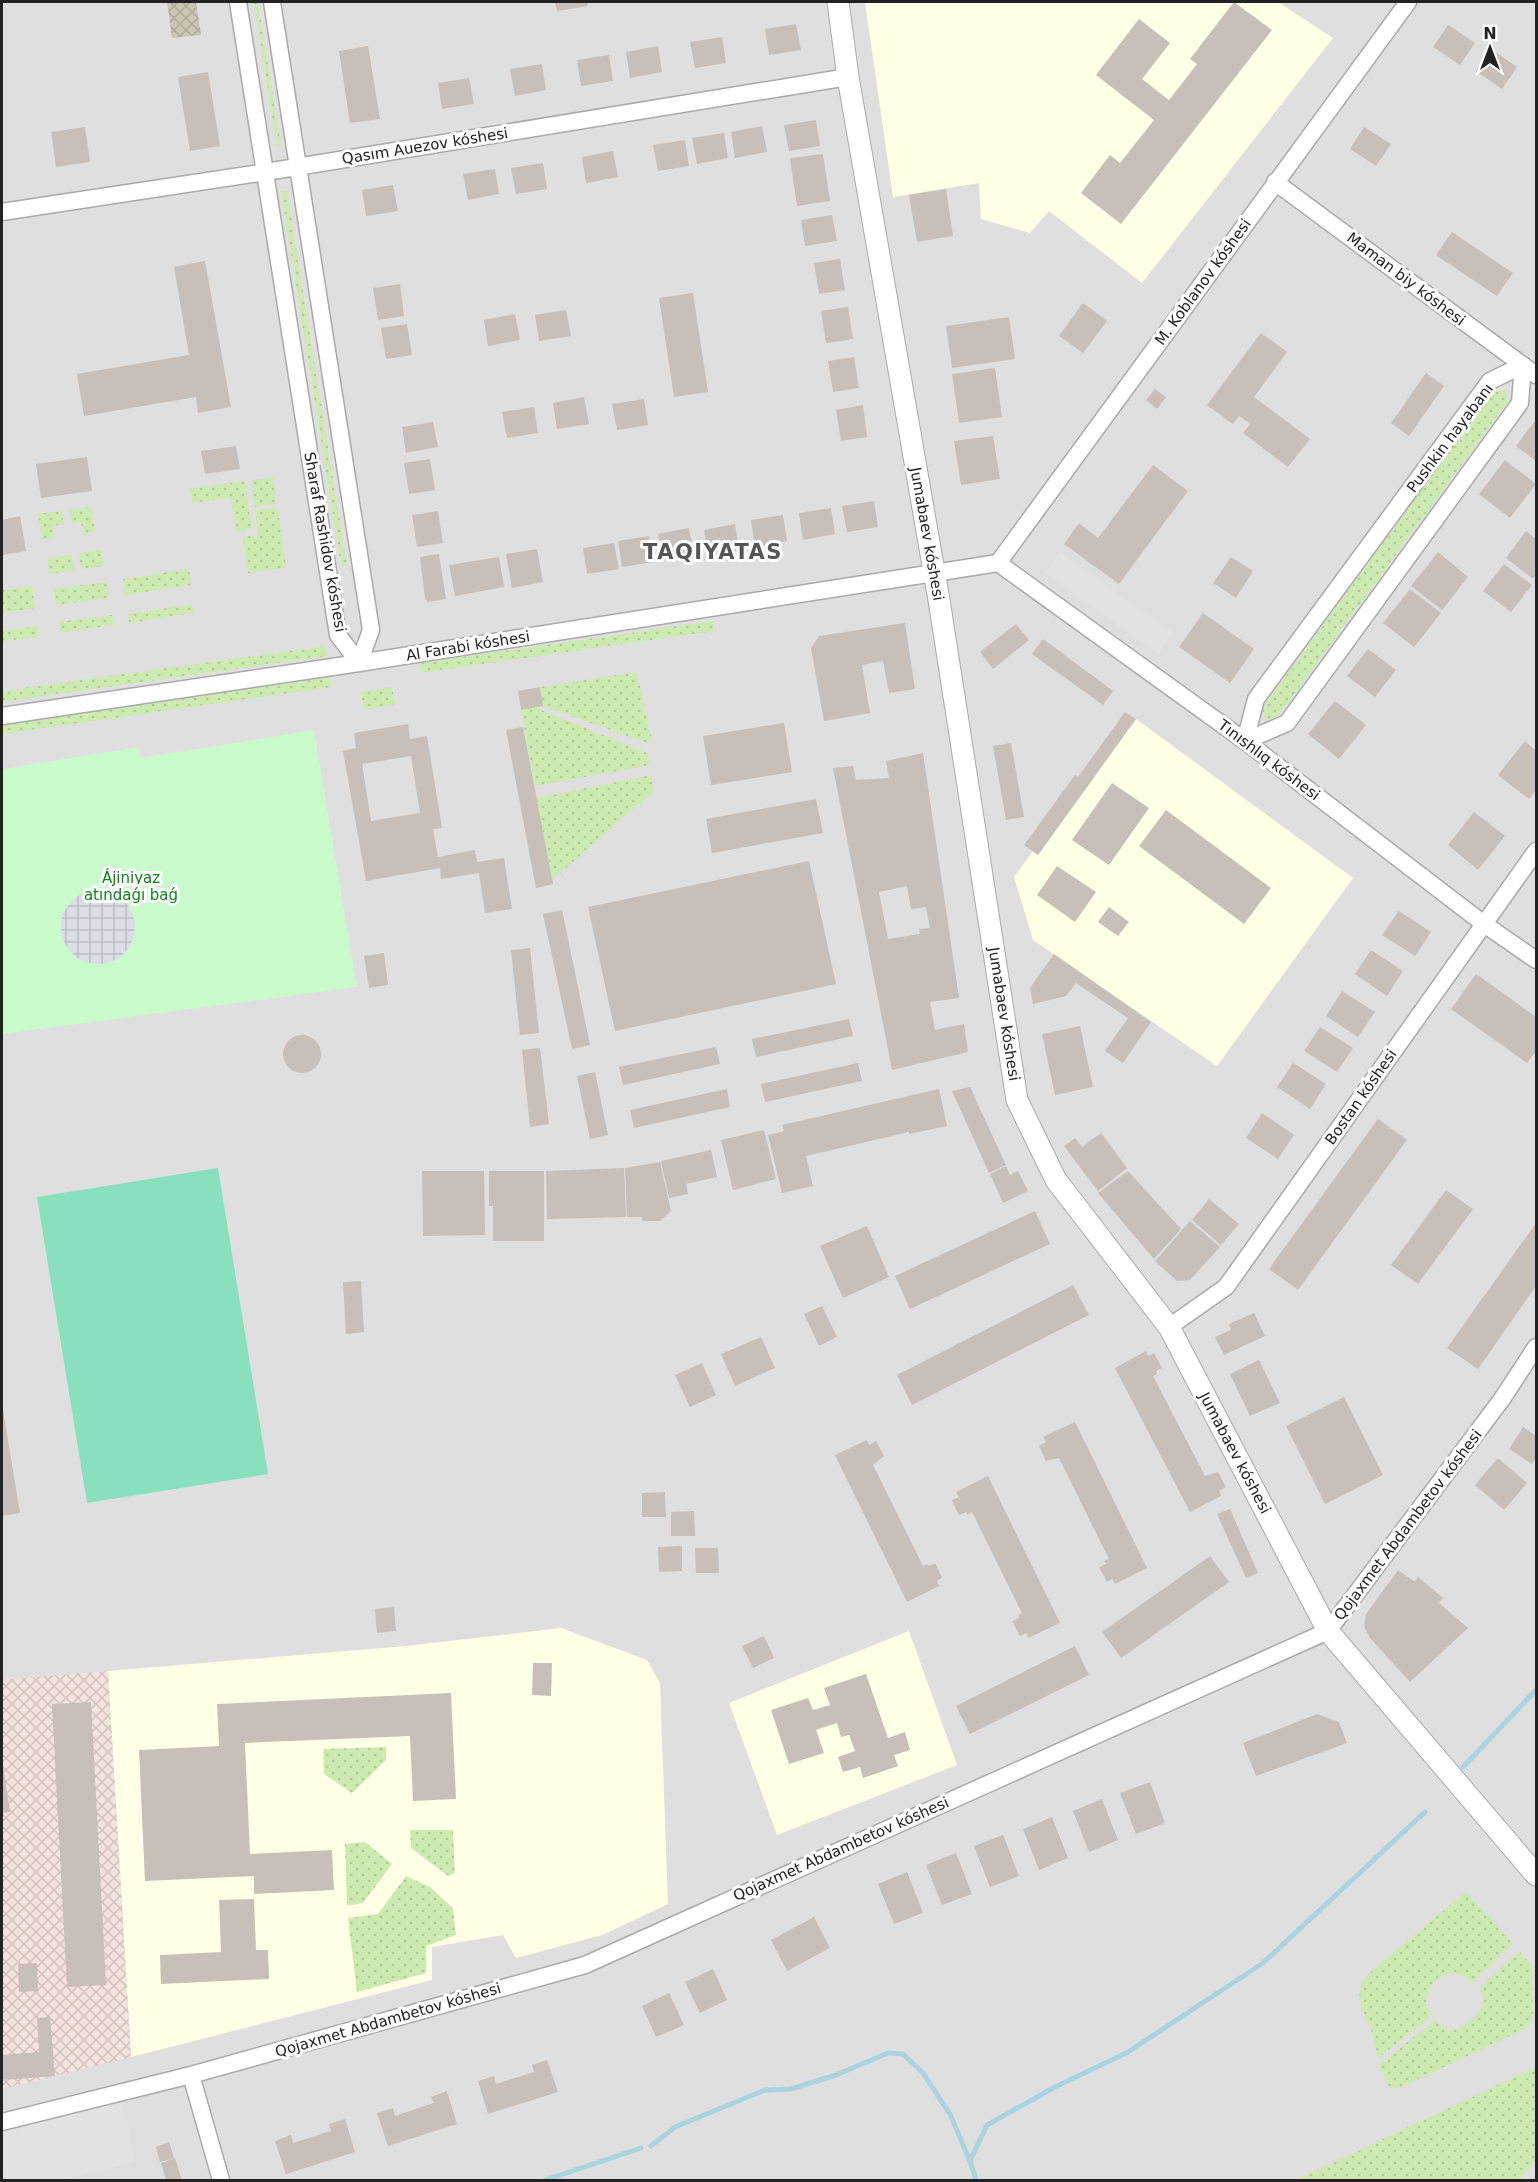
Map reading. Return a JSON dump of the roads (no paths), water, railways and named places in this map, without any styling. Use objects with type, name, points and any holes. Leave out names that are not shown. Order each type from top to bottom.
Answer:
[{"type":"street","name":"Sharaf Rashidov kóshesi","points":[[238,2],[338,635],[360,663]]},
{"type":"street","name":"Sharaf Rashidov kóshesi","points":[[272,2],[371,630],[360,663]]},
{"type":"street","name":"Jumabaev kóshesi","points":[[838,2],[848,77],[934,574],[1017,1100],[1056,1180],[1169,1328],[1328,1631],[1536,1875]]},
{"type":"street","name":"M. Koblanov kóshesi","points":[[998,562],[1408,2]]},
{"type":"street","name":"Qasım Auezov kóshesi","points":[[2,212],[266,172],[848,77]]},
{"type":"street","name":"Maman biy kóshesi","points":[[1275,182],[1530,370]]},
{"type":"street","points":[[1245,741],[1287,723],[1520,403],[1530,370]]},
{"type":"street","name":"Pushkin hayabanı","points":[[1245,741],[1256,699],[1490,381],[1530,370]]},
{"type":"street","name":"Al Farabi kóshesi","points":[[2,716],[360,663],[934,574],[998,562]]},
{"type":"street","name":"Tınıshlıq kóshesi","points":[[998,562],[1245,741],[1484,924],[1536,960]]},
{"type":"street","name":"Bostan kóshesi","points":[[1169,1328],[1226,1287],[1536,851]]},
{"type":"street","name":"Qojaxmet Abdambetov kóshesi","points":[[2,2122],[191,2075],[585,1965],[1328,1631],[1502,1400],[1536,1347]]},
{"type":"street","points":[[191,2075],[222,2181]]},
{"type":"waterway","points":[[1463,1767],[1536,1690]]},
{"type":"waterway","points":[[976,2180],[970,2161],[987,2125],[1055,2087],[1128,2052],[1263,1963],[1425,1812]]},
{"type":"waterway","points":[[651,2146],[675,2127],[765,2090],[791,2089],[836,2075],[888,2053],[903,2054],[923,2073],[950,2114],[970,2161]]},
{"type":"waterway","points":[[545,2180],[641,2148]]},
{"type":"district","name":"TAQIYATAS","points":[[713,552]]},
{"type":"park label","name":"Ájiniyaz atındaǵı baǵ","points":[[131,886]]}]
